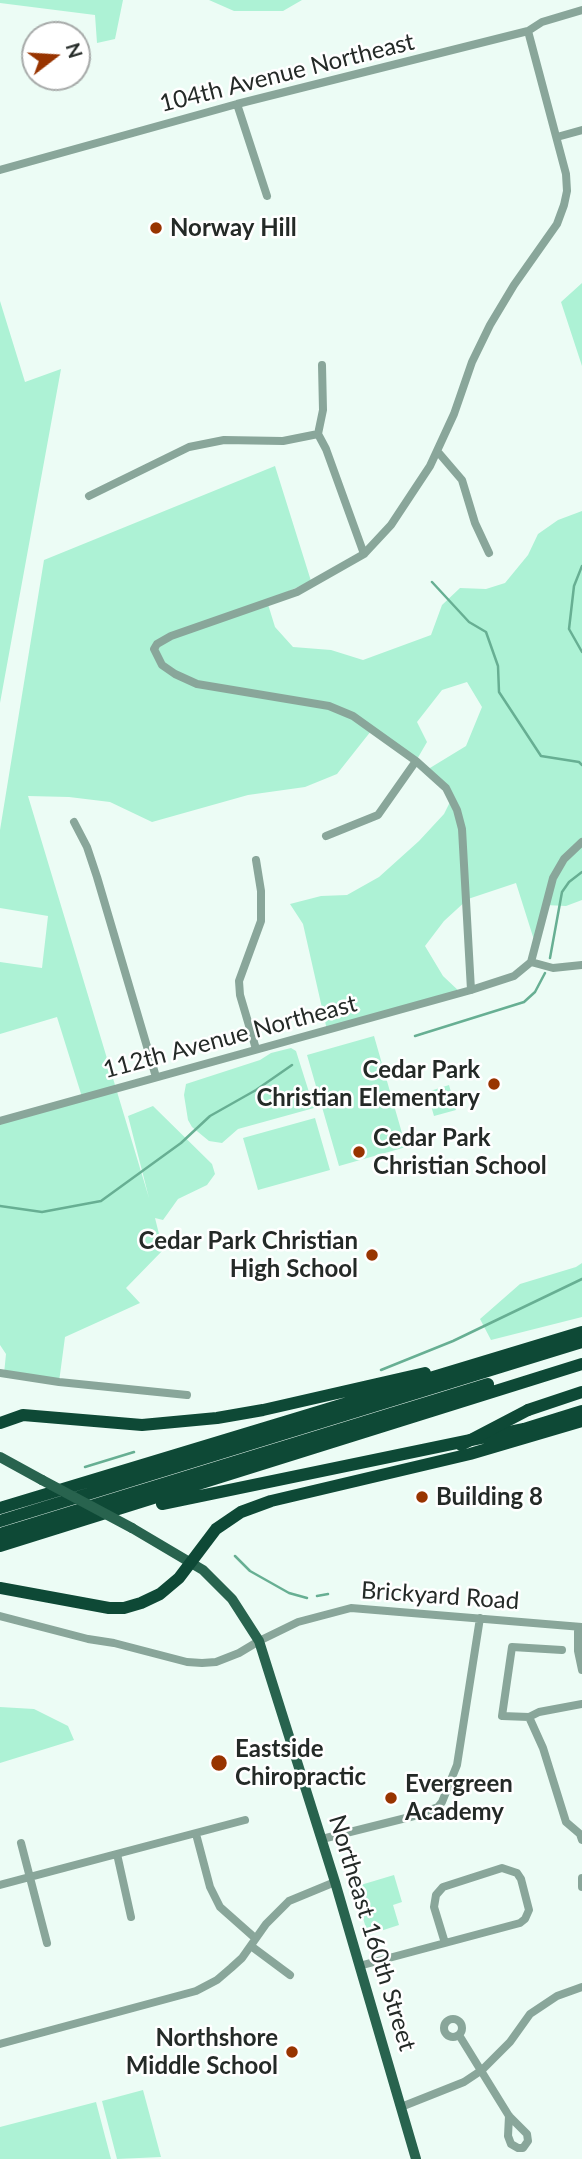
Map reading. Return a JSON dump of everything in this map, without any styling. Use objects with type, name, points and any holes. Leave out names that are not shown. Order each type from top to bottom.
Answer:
[{"type":"highway","points":[[0,1508],[582,1332]]},
{"type":"highway","points":[[0,1521],[582,1342]]},
{"type":"highway","points":[[0,1423],[23,1415],[142,1424],[217,1418],[263,1410],[531,1348]]},
{"type":"highway","points":[[0,1534],[582,1355]]},
{"type":"highway","points":[[0,1546],[582,1363]]},
{"type":"highway","points":[[399,1469],[447,1451],[528,1410],[582,1392]]},
{"type":"highway","points":[[52,1530],[203,1494],[523,1429],[582,1410]]},
{"type":"highway","points":[[0,1588],[109,1608],[124,1608],[160,1594],[179,1578],[216,1529],[241,1512],[271,1501],[496,1447],[582,1421]]},
{"type":"main road","name":"Northeast 160th Street","points":[[0,1457],[191,1561],[232,1599],[259,1641],[322,1839],[416,2159]]},
{"type":"street","name":"104th Avenue Northeast","points":[[0,170],[237,104],[528,31],[542,22],[582,10]]},
{"type":"street","points":[[471,990],[462,830],[446,788],[416,761],[353,716],[329,706],[197,684],[162,665],[154,649],[157,644],[171,636],[297,592],[364,554],[391,526],[438,452],[472,362],[490,325],[514,285],[557,224],[567,191],[566,174],[557,137],[528,31]]},
{"type":"street","points":[[237,104],[267,197]]},
{"type":"street","points":[[557,137],[582,130]]},
{"type":"street","points":[[322,365],[323,410],[318,434],[327,449],[364,554]]},
{"type":"street","points":[[89,496],[190,447],[224,440],[283,441],[318,434]]},
{"type":"street","points":[[438,452],[461,480],[475,523],[489,553]]},
{"type":"street","points":[[326,836],[378,815],[416,761]]},
{"type":"street","points":[[74,822],[87,847],[97,877],[156,1077]]},
{"type":"street","points":[[582,842],[564,859],[553,878],[531,962],[552,968],[582,965]]},
{"type":"street","points":[[256,1049],[240,995],[239,981],[261,921],[263,908],[257,860]]},
{"type":"street","name":"112th Avenue Northeast","points":[[0,1121],[471,990],[514,976],[531,962]]},
{"type":"street","points":[[0,1373],[187,1395]]},
{"type":"street","name":"Brickyard Road","points":[[0,1616],[187,1662],[216,1662],[298,1622],[351,1608],[580,1627]]},
{"type":"street","points":[[322,1839],[414,1816],[438,1807],[442,1802],[457,1765],[480,1618]]},
{"type":"street","points":[[580,1627],[579,1651],[582,1670]]},
{"type":"street","points":[[562,1650],[512,1647],[502,1716],[529,1717],[539,1712],[582,1704]]},
{"type":"street","points":[[529,1717],[543,1748],[566,1822],[580,1834],[582,1840]]},
{"type":"street","points":[[0,1885],[244,1820]]},
{"type":"street","points":[[195,1834],[210,1886],[220,1907],[253,1942],[290,1975]]},
{"type":"street","points":[[21,1843],[47,1943]]},
{"type":"street","points":[[117,1854],[131,1917]]},
{"type":"street","points":[[359,1966],[520,1923],[529,1910],[521,1878],[517,1873],[502,1868],[443,1887],[434,1899],[434,1907],[445,1943]]},
{"type":"street","points":[[582,1878],[582,1887]]},
{"type":"street","points":[[0,2045],[196,1991],[224,1975],[266,1924],[289,1902],[335,1882]]},
{"type":"street","points":[[401,2107],[464,2082],[482,2070],[510,2042],[530,2014],[558,1996],[582,1987]]},
{"type":"street","points":[[459,2035],[509,2116]]},
{"type":"green space","points":[[0,0],[123,0],[115,39],[97,43],[95,15],[0,3]]},
{"type":"green space","points":[[209,0],[302,0],[283,11],[234,11]]},
{"type":"green space","points":[[582,283],[582,366],[561,302]]},
{"type":"green space","points":[[0,301],[25,382],[61,369],[0,703]]},
{"type":"green space","points":[[275,466],[311,581],[267,601],[275,627],[293,647],[331,650],[363,660],[431,635],[442,605],[460,588],[486,589],[505,583],[528,555],[538,534],[558,520],[582,511],[582,900],[566,906],[545,905],[535,943],[516,883],[468,899],[444,921],[425,946],[443,976],[461,993],[327,1030],[303,924],[290,904],[321,896],[347,895],[379,877],[444,814],[453,796],[425,771],[466,746],[482,707],[467,682],[442,690],[417,722],[427,742],[416,761],[371,731],[337,774],[305,787],[248,795],[152,822],[110,802],[28,796],[149,1198],[128,1116],[153,1106],[212,1164],[215,1174],[207,1185],[178,1199],[163,1220],[155,1218],[163,1250],[126,1288],[140,1303],[65,1337],[59,1382],[4,1374],[6,1354],[0,1345],[0,1121],[82,1097],[57,1017],[0,1034],[0,962],[42,968],[48,916],[0,908],[0,830],[44,560]]},
{"type":"green space","points":[[374,1036],[406,1147],[339,1166],[307,1055]]},
{"type":"green space","points":[[291,1048],[296,1051],[314,1108],[238,1129],[222,1143],[209,1141],[192,1127],[188,1120],[184,1095],[186,1084]]},
{"type":"green space","points":[[449,1085],[456,1110],[434,1116],[427,1092]]},
{"type":"green space","points":[[315,1118],[330,1170],[258,1190],[243,1138]]},
{"type":"green space","points":[[582,1263],[582,1317],[491,1340],[480,1319],[520,1284]]},
{"type":"green space","points":[[0,1707],[34,1709],[68,1726],[74,1740],[0,1763]]},
{"type":"green space","points":[[394,1875],[402,1902],[393,1905],[399,1925],[368,1935],[354,1887]]},
{"type":"green space","points":[[143,2090],[161,2157],[117,2159],[102,2101]]},
{"type":"green space","points":[[96,2102],[111,2159],[0,2159],[0,2127]]},
{"type":"waterway","points":[[582,566],[574,586],[569,629],[582,652]]},
{"type":"waterway","points":[[432,582],[469,622],[486,632],[498,666],[499,692],[541,756],[579,762],[582,765]]},
{"type":"waterway","points":[[550,958],[562,892],[569,882],[582,872]]},
{"type":"waterway","points":[[415,1036],[524,1002],[535,992],[545,973]]},
{"type":"waterway","points":[[0,1206],[42,1212],[101,1201],[181,1143],[210,1116],[256,1090],[292,1065]]},
{"type":"waterway","points":[[381,1370],[453,1341],[582,1279]]},
{"type":"waterway","points":[[85,1467],[134,1452]]},
{"type":"waterway","points":[[235,1556],[250,1571],[289,1593],[307,1598]]},
{"type":"waterway","points":[[317,1596],[328,1594]]},
{"type":"place","name":"Norway Hill","points":[[156,228]]},
{"type":"place","name":"Cedar Park Christian Elementary","points":[[494,1084]]},
{"type":"place","name":"Cedar Park Christian School","points":[[359,1152]]},
{"type":"place","name":"Cedar Park Christian High School","points":[[372,1255]]},
{"type":"place","name":"Building 8","points":[[422,1497]]},
{"type":"place","name":"Eastside Chiropractic","points":[[219,1763]]},
{"type":"place","name":"Evergreen Academy","points":[[391,1798]]},
{"type":"place","name":"Northshore Middle School","points":[[292,2052]]}]
